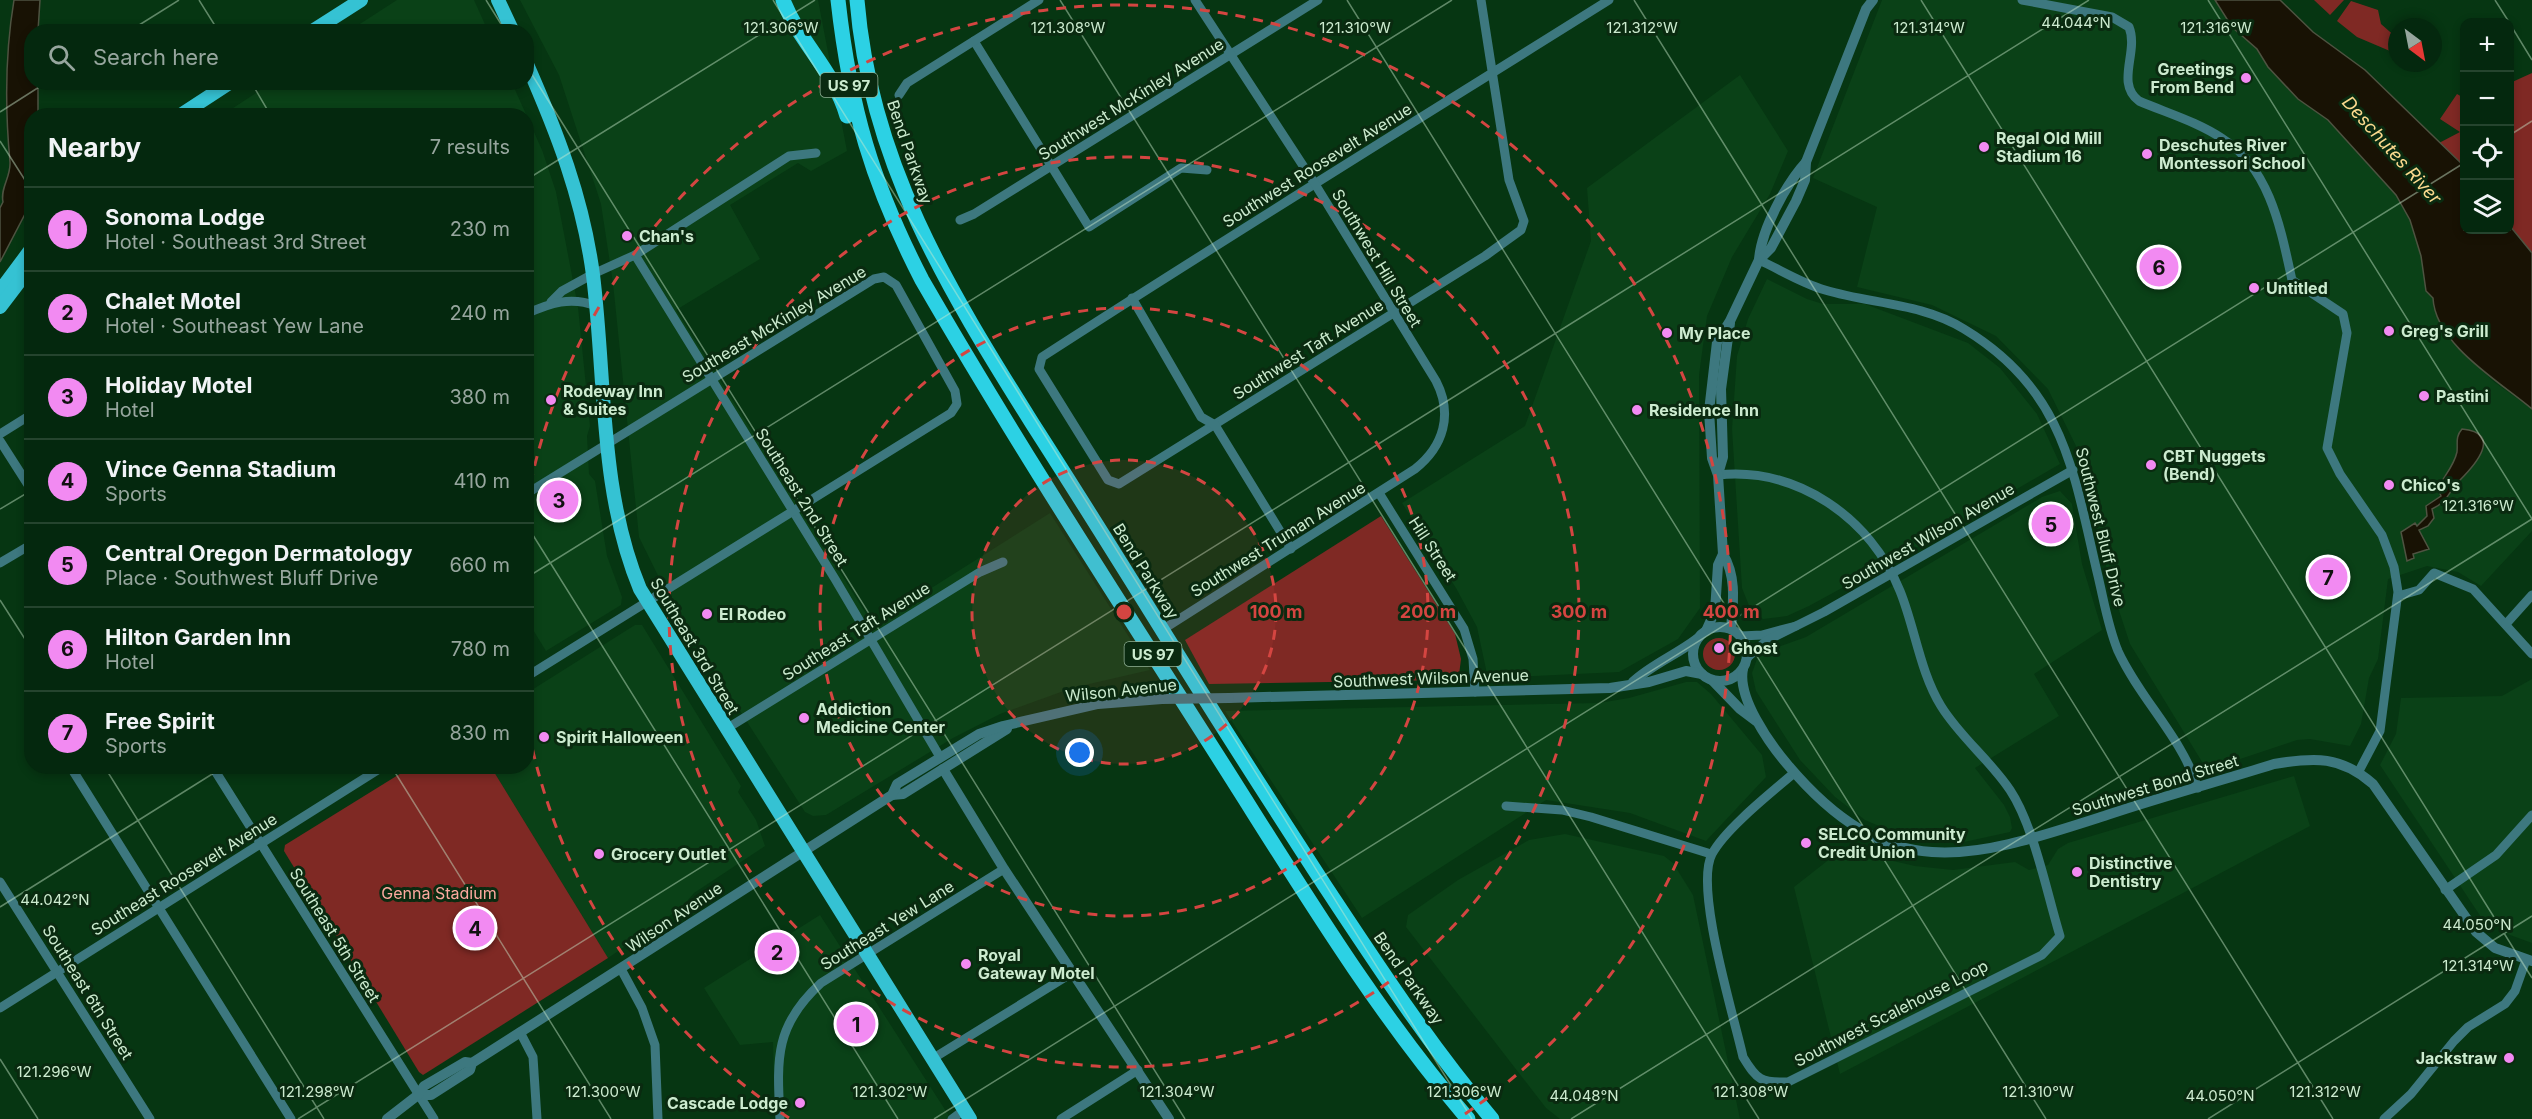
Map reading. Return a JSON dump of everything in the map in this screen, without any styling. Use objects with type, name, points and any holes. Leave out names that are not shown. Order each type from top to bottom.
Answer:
[{"type":"highway","points":[[783,0],[788,13],[832,80],[849,123],[872,168]]},
{"type":"highway","name":"US 97","points":[[838,0],[845,66],[872,168],[893,222],[922,280],[1100,569],[1358,973],[1412,1049],[1468,1119]]},
{"type":"highway","name":"Bend Parkway","points":[[857,0],[862,49],[885,142],[918,226],[980,339],[1162,630],[1381,970],[1456,1075],[1492,1119]]},
{"type":"highway","points":[[862,49],[866,0]]},
{"type":"main road","points":[[324,24],[361,0]]},
{"type":"main road","points":[[498,0],[509,24]]},
{"type":"main road","name":"Southeast 3rd Street","points":[[534,81],[570,167],[580,200],[593,274],[608,443],[620,528],[631,567],[646,602],[967,1115]]},
{"type":"main road","points":[[191,108],[219,90]]},
{"type":"main road","points":[[0,291],[24,259]]},
{"type":"main road","points":[[0,307],[24,276]]},
{"type":"street","points":[[899,95],[907,83],[1039,0]]},
{"type":"street","name":"Southwest Hill Street","points":[[1195,0],[1315,184],[1439,387],[1445,420],[1441,439],[1430,455],[1379,493]]},
{"type":"street","name":"Southwest McKinley Avenue","points":[[960,220],[974,214],[1318,0]]},
{"type":"street","points":[[1481,0],[1493,72]]},
{"type":"street","points":[[1588,0],[1592,11]]},
{"type":"street","name":"Southwest Roosevelt Avenue","points":[[1108,480],[1039,369],[1041,357],[1608,0]]},
{"type":"street","points":[[1736,633],[1730,566],[1723,555],[1718,475],[1712,458],[1710,387],[1717,342],[1730,321],[1759,260],[1760,243],[1794,175],[1806,162],[1864,5],[1873,0]]},
{"type":"street","points":[[2022,0],[2112,17],[2129,27],[2133,37],[2127,85],[2130,94],[2139,101],[2224,139],[2240,151],[2256,171],[2282,230],[2292,280],[2335,307],[2343,314],[2347,323],[2327,448],[2340,474],[2382,535],[2394,567],[2398,596],[2379,735],[2359,771]]},
{"type":"street","points":[[974,41],[1089,226],[1181,168],[1207,170]]},
{"type":"street","name":"Southwest Taft Avenue","points":[[1108,480],[1119,484],[1521,230],[1524,220],[1509,180],[1493,72]]},
{"type":"street","points":[[550,303],[562,291],[635,255],[789,156],[816,153]]},
{"type":"street","name":"Southeast 2nd Street","points":[[635,255],[793,511],[940,757]]},
{"type":"street","name":"Southwest Bluff Drive","points":[[1759,260],[1827,291],[1924,311],[1945,319],[1983,340],[2020,375],[2048,410],[2065,444],[2117,646],[2128,668],[2182,751],[2198,788]]},
{"type":"street","name":"Southeast McKinley Avenue","points":[[534,489],[874,279],[884,278],[896,285],[955,391],[957,404],[951,413],[793,511]]},
{"type":"street","points":[[1132,298],[1201,417],[1215,425],[1291,549]]},
{"type":"street","points":[[534,310],[550,303],[575,299],[596,306]]},
{"type":"street","points":[[0,434],[24,419]]},
{"type":"street","points":[[0,441],[24,478]]},
{"type":"street","name":"Southwest Wilson Avenue","points":[[1747,658],[1766,640],[1787,633],[2073,470]]},
{"type":"street","points":[[1718,475],[1742,472],[1799,485],[1848,516],[1866,536],[1899,589],[1928,679],[1940,705],[1957,730],[2011,791],[2031,839]]},
{"type":"street","name":"Southwest Truman Avenue","points":[[1162,630],[1379,493]]},
{"type":"street","name":"Hill Street","points":[[1379,493],[1464,629],[1473,659],[1475,692]]},
{"type":"street","points":[[534,672],[793,511]]},
{"type":"street","points":[[0,563],[24,549]]},
{"type":"street","points":[[1702,634],[1723,627],[1736,633],[1745,643],[1747,658],[1743,669],[1728,680],[1706,676],[1694,660],[1695,644],[1715,611],[1718,565],[1723,555]]},
{"type":"street","name":"Southeast Taft Avenue","points":[[726,729],[980,572],[1004,562]]},
{"type":"street","points":[[2398,596],[2419,590],[2434,573],[2473,589],[2532,654]]},
{"type":"street","points":[[2506,624],[2532,595]]},
{"type":"street","name":"Southwest Wilson Avenue","points":[[1736,633],[1762,635],[1796,626]]},
{"type":"street","name":"Southwest Wilson Avenue","points":[[1633,682],[1643,672],[1666,661],[1702,634]]},
{"type":"street","name":"Southwest Bond Street","points":[[1743,669],[1741,677],[1744,690],[1756,721],[1794,773],[1815,796],[1845,821],[1871,837],[1899,847],[1965,854],[2031,839],[2274,764],[2307,758],[2336,762],[2359,771],[2388,803],[2445,890],[2476,932],[2495,948],[2529,960]]},
{"type":"street","name":"Southwest Wilson Avenue","points":[[1229,698],[1610,688],[1633,682],[1649,682],[1686,671],[1706,676]]},
{"type":"street","name":"Southwest Bond Street","points":[[1706,676],[1756,721]]},
{"type":"street","name":"Wilson Avenue","points":[[892,795],[897,784],[940,757],[979,734],[1003,726],[1098,704],[1162,699],[1229,698]]},
{"type":"street","name":"Wilson Avenue","points":[[387,1119],[418,1095],[431,1095],[470,1070],[472,1063],[802,851],[892,795],[903,794],[1017,722]]},
{"type":"street","points":[[1003,726],[948,760],[943,769],[1004,869],[1169,1119]]},
{"type":"street","points":[[1506,806],[1562,810],[1711,854],[1745,815],[1794,773]]},
{"type":"street","points":[[75,774],[291,1119]]},
{"type":"street","name":"Southeast 5th Street","points":[[217,774],[434,1119]]},
{"type":"street","name":"Southeast Roosevelt Avenue","points":[[0,1008],[371,774]]},
{"type":"street","points":[[2445,890],[2496,855],[2532,815]]},
{"type":"street","name":"Southwest Scalehouse Loop","points":[[1711,854],[1708,878],[1711,920],[1743,1057],[1755,1077],[1770,1082],[1788,1082],[2042,955],[2060,936],[2031,839]]},
{"type":"street","name":"Southeast Yew Lane","points":[[780,1119],[778,1057],[787,1025],[802,1000],[821,983],[1004,869]]},
{"type":"street","name":"Southeast 6th Street","points":[[0,882],[150,1119]]},
{"type":"street","points":[[2384,1119],[2411,1094],[2454,1041],[2468,1028],[2505,1004],[2515,991],[2529,960]]},
{"type":"street","points":[[621,969],[642,1008],[655,1045],[658,1119]]},
{"type":"street","points":[[932,1059],[1072,973]]},
{"type":"street","points":[[520,1032],[533,1057],[537,1119]]},
{"type":"street","points":[[1061,1119],[1138,1070]]},
{"type":"street","points":[[952,1119],[967,1115]]},
{"type":"shaded area","points":[[397,0],[474,0],[485,24],[360,24]]},
{"type":"shaded area","points":[[520,0],[818,0],[847,151],[811,171],[798,163],[730,205],[760,259],[676,310],[873,625],[1050,513],[1150,670],[1072,688],[1000,714],[953,738],[826,815],[813,816],[805,812],[675,610],[639,537],[613,283],[601,204],[559,75]]},
{"type":"shaded area","points":[[1882,0],[2215,0],[2232,27],[2257,49],[2268,67],[2298,99],[2328,120],[2396,195],[2410,220],[2421,256],[2426,291],[2433,297],[2433,307],[2442,324],[2457,347],[2494,382],[2532,409],[2532,531],[2481,586],[2458,572],[2427,566],[2388,579],[2378,659],[2369,678],[2361,724],[2350,746],[2310,739],[2297,740],[2207,770],[2130,644],[2111,586],[2076,446],[2048,389],[1996,336],[1932,305],[1857,287],[1877,207],[1813,178]]},
{"type":"shaded area","points":[[1740,75],[1788,151],[1770,194],[1732,257],[1707,316],[1699,375],[1700,608],[1678,639],[1619,672],[1494,678],[1487,674],[1477,627],[1456,588],[1402,503],[1525,426],[1591,241],[1587,188]]},
{"type":"shaded area","points":[[260,90],[515,90],[523,108],[233,108]]},
{"type":"shaded area","points":[[534,132],[556,192],[578,307],[590,426],[587,436],[589,474],[595,481],[607,556],[622,597],[621,605],[546,651],[534,631]]},
{"type":"shaded area","points":[[1767,279],[1807,299],[1823,304],[1865,304],[1968,343],[2000,368],[2037,414],[2060,464],[1919,546],[1809,606],[1787,616],[1763,619],[1750,608],[1742,588],[1732,429],[1737,356],[1748,319]]},
{"type":"shaded area","points":[[2060,491],[2072,504],[2082,564],[2102,630],[2034,674],[2059,716],[1975,768],[2004,805],[2010,817],[2012,828],[2010,832],[1964,842],[1935,841],[1895,833],[1865,820],[1835,797],[1800,760],[1756,691],[1752,673],[1757,659],[1767,651],[1806,637],[2042,497]]},
{"type":"shaded area","points":[[635,625],[642,625],[741,786],[738,792],[756,820],[765,846],[694,893],[681,908],[608,958],[495,774],[534,774],[534,689]]},
{"type":"shaded area","points":[[2532,679],[2532,943],[2510,935],[2481,917],[2380,765],[2396,734],[2401,698],[2502,696]]},
{"type":"shaded area","points":[[1686,682],[1697,682],[1711,694],[1762,755],[1766,777],[1706,841],[1630,813],[1546,800],[1362,918],[1225,711],[1599,703],[1629,698]]},
{"type":"shaded area","points":[[2294,776],[2310,826],[1840,1074],[1794,887],[1840,851],[1860,848],[1889,860],[1915,866],[1953,870],[2015,862],[2029,870],[2048,865],[2058,849],[2068,843]]},
{"type":"shaded area","points":[[1565,834],[1664,856],[1673,863],[1693,895],[1740,1119],[1560,1119],[1546,1108],[1406,927],[1408,915],[1458,880],[1529,840]]},
{"type":"shaded area","points":[[820,915],[951,1119],[775,1119],[773,1042],[740,1045],[704,988]]},
{"type":"green space","points":[[2314,0],[2344,0],[2330,15]]},
{"type":"green space","points":[[2351,1],[2378,10],[2381,24],[2388,30],[2388,50],[2357,37],[2337,21]]},
{"type":"green space","points":[[2532,73],[2532,253],[2514,231],[2514,81]]},
{"type":"green space","points":[[2457,94],[2460,96],[2460,132],[2440,119]]},
{"type":"green space","points":[[2460,132],[2460,162],[2439,143]]},
{"type":"green space","points":[[1381,516],[1455,634],[1461,659],[1459,675],[1450,680],[1209,684],[1185,640]]},
{"type":"green space","points":[[1719,638],[1730,643],[1735,654],[1730,665],[1719,670],[1708,665],[1703,654],[1708,643]]},
{"type":"green space","name":"Genna Stadium","points":[[400,774],[495,774],[608,958],[423,1075],[419,1072],[284,851],[285,845]]},
{"type":"water","points":[[14,0],[40,0],[38,24],[24,24],[24,90],[38,90],[38,108],[24,108],[24,216],[0,262],[0,208],[10,167],[7,122],[9,41]]},
{"type":"water","name":"Deschutes River","points":[[2215,0],[2280,0],[2313,32],[2365,70],[2460,162],[2460,234],[2514,234],[2514,231],[2532,253],[2532,409],[2471,361],[2445,331],[2437,315],[2433,298],[2426,291],[2421,256],[2410,220],[2396,195],[2328,120],[2298,99],[2268,67],[2257,49],[2232,27]]},
{"type":"water","points":[[2462,429],[2475,432],[2481,437],[2484,443],[2482,451],[2472,467],[2445,499],[2432,509],[2434,518],[2428,526],[2419,530],[2429,549],[2413,554],[2414,558],[2407,561],[2401,532],[2415,523],[2417,526],[2427,516],[2426,506],[2441,496],[2438,488],[2456,457],[2458,437]]},
{"type":"place","name":"Greetings From Bend","points":[[2246,78]]},
{"type":"place","name":"Regal Old Mill Stadium 16","points":[[1984,147]]},
{"type":"place","name":"Deschutes River Montessori School","points":[[2147,154]]},
{"type":"place","name":"Chan's","points":[[627,236]]},
{"type":"place","name":"Hilton Garden Inn","points":[[2159,267]]},
{"type":"place","name":"Untitled","points":[[2254,288]]},
{"type":"place","name":"Greg's Grill","points":[[2389,331]]},
{"type":"place","name":"My Place","points":[[1667,333]]},
{"type":"place","name":"Pastini","points":[[2424,396]]},
{"type":"place","name":"Rodeway Inn & Suites","points":[[551,400]]},
{"type":"place","name":"Residence Inn","points":[[1637,410]]},
{"type":"place","name":"CBT Nuggets (Bend)","points":[[2151,465]]},
{"type":"place","name":"Chico's","points":[[2389,485]]},
{"type":"place","name":"Holiday Motel","points":[[559,500]]},
{"type":"place","name":"Central Oregon Dermatology","points":[[2051,524]]},
{"type":"place","name":"Free Spirit","points":[[2328,577]]},
{"type":"place","name":"El Rodeo","points":[[707,614]]},
{"type":"place","name":"Ghost","points":[[1719,648]]},
{"type":"place","name":"Addiction Medicine Center","points":[[804,718]]},
{"type":"place","name":"Spirit Halloween","points":[[544,737]]},
{"type":"place","name":"SELCO Community Credit Union","points":[[1806,843]]},
{"type":"place","name":"Grocery Outlet","points":[[599,854]]},
{"type":"place","name":"Distinctive Dentistry","points":[[2077,872]]},
{"type":"place","name":"Vince Genna Stadium","points":[[475,928]]},
{"type":"place","name":"Chalet Motel","points":[[777,952]]},
{"type":"place","name":"Royal Gateway Motel","points":[[966,964]]},
{"type":"place","name":"Sonoma Lodge","points":[[856,1024]]},
{"type":"place","name":"Jackstraw","points":[[2509,1058]]},
{"type":"place","name":"Cascade Lodge","points":[[800,1103]]}]
